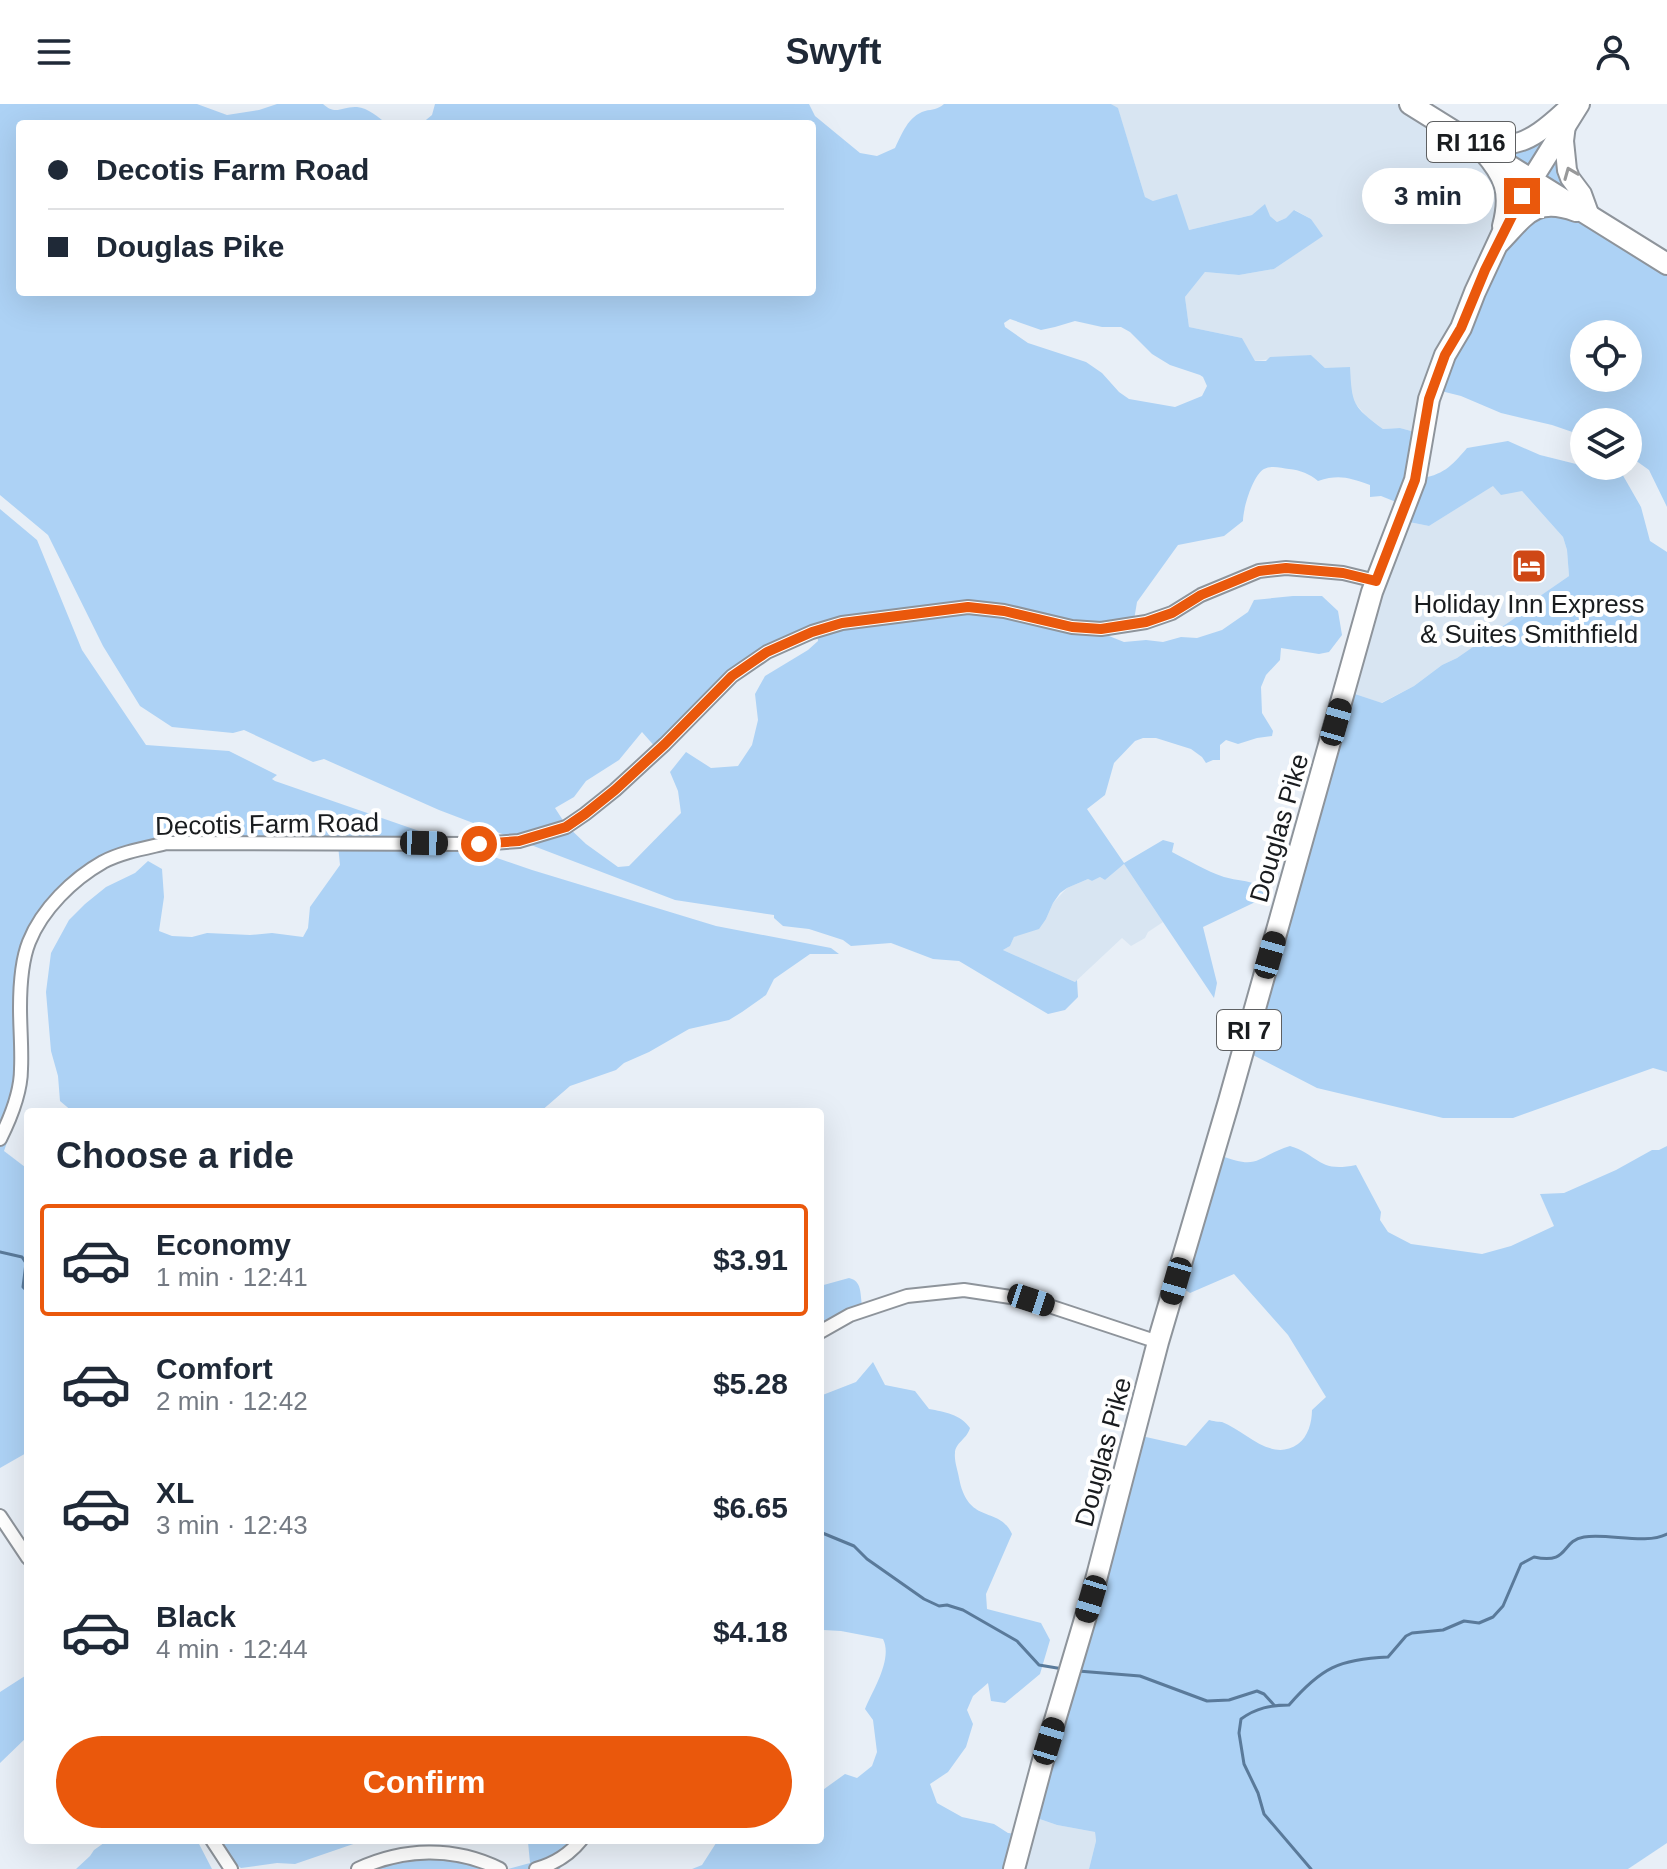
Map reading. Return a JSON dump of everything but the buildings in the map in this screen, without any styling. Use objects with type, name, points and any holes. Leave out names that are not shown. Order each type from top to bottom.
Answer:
[{"type":"main road","name":"RI 116","points":[[1410,104],[1667,264]]},
{"type":"main road","points":[[1461,135],[1472,134],[1513,143],[1543,129],[1572,104]]},
{"type":"main road","name":"Douglas Pike","points":[[1014,1869],[1091,1599],[1158,1342],[1376,581],[1415,480],[1429,399],[1445,355],[1461,328],[1514,208],[1579,104]]},
{"type":"main road","points":[[1566,125],[1567,170],[1582,194],[1590,216]]},
{"type":"main road","points":[[1461,135],[1479,148],[1498,171],[1504,185],[1503,221],[1495,248]]},
{"type":"main road","points":[[1495,248],[1521,220],[1541,207],[1557,206],[1590,216]]},
{"type":"street","name":"Decotis Farm Road","points":[[0,1139],[14,1106],[21,1072],[21,971],[29,941],[43,916],[61,894],[105,861],[167,843],[479,844],[519,841],[566,827],[615,790],[732,676],[767,652],[812,632],[842,623],[968,607],[1013,613],[1072,627],[1101,629],[1146,622],[1172,613],[1201,595],[1259,571],[1286,568],[1343,573],[1376,581]]},
{"type":"street","points":[[824,1330],[850,1315],[907,1296],[964,1290],[1031,1300],[1158,1342]]},
{"type":"street","points":[[0,1516],[24,1552]]},
{"type":"street","points":[[215,1844],[231,1869]]},
{"type":"street","points":[[563,1869],[578,1844]]},
{"type":"street","points":[[536,1869],[572,1851]]},
{"type":"street","points":[[358,1869],[396,1855],[435,1852],[470,1857],[500,1869]]},
{"type":"shaded area","points":[[0,104],[197,104],[227,115],[277,104],[323,104],[336,110],[361,108],[382,120],[16,120],[16,296],[816,296],[816,120],[426,120],[432,115],[435,104],[809,104],[815,116],[860,153],[877,156],[895,148],[906,126],[919,113],[944,104],[1111,104],[1118,108],[1145,197],[1153,201],[1177,194],[1189,230],[1252,215],[1265,204],[1270,216],[1277,222],[1294,210],[1311,219],[1323,236],[1274,269],[1239,275],[1205,272],[1185,297],[1189,327],[1242,338],[1255,361],[1311,355],[1325,368],[1350,367],[1353,397],[1365,415],[1383,429],[1400,428],[1426,435],[1418,479],[1446,469],[1467,448],[1508,441],[1540,455],[1570,462],[1570,480],[1626,480],[1641,507],[1650,541],[1667,552],[1667,1072],[1653,1068],[1513,1118],[1443,1118],[1317,1088],[1251,1054],[1353,697],[1355,694],[1382,703],[1414,686],[1532,606],[1540,596],[1569,576],[1563,537],[1522,491],[1501,495],[1493,486],[1429,526],[1404,521],[1406,506],[1381,496],[1370,497],[1370,485],[1356,480],[1332,478],[1318,481],[1301,471],[1264,469],[1253,485],[1243,521],[1224,536],[1178,545],[1137,602],[1133,626],[1116,627],[1109,636],[1124,642],[1197,638],[1222,630],[1248,612],[1254,600],[1322,596],[1338,611],[1342,635],[1329,652],[1319,654],[1281,648],[1280,660],[1266,675],[1261,687],[1262,713],[1273,731],[1272,736],[1238,744],[1226,740],[1220,745],[1220,760],[1206,763],[1191,749],[1156,738],[1135,741],[1114,763],[1105,795],[1087,809],[1124,863],[1163,840],[1174,843],[1172,852],[1197,865],[1224,877],[1255,884],[1270,895],[1203,927],[1217,983],[1214,998],[1124,864],[1105,880],[1100,877],[1092,881],[1088,879],[1067,888],[1053,903],[1039,929],[1014,937],[1010,946],[1003,950],[1075,982],[1077,980],[1078,997],[1065,1010],[1048,1014],[959,961],[933,959],[891,943],[851,946],[843,940],[809,929],[783,926],[774,915],[675,900],[439,810],[324,759],[313,762],[244,730],[233,733],[172,727],[140,706],[103,646],[48,535],[0,495]],"holes":[[[1010,319],[1041,330],[1075,321],[1102,327],[1121,327],[1170,365],[1203,377],[1207,386],[1202,396],[1175,407],[1129,399],[1086,362],[1028,343],[1005,327],[1004,323]],[[817,630],[818,641],[765,676],[755,694],[758,720],[752,745],[738,766],[711,768],[686,752],[670,772],[678,791],[681,813],[629,866],[618,867],[566,825],[555,808],[574,797],[586,781],[619,760],[642,732],[657,749],[764,655]]]},
{"type":"shaded area","points":[[1111,104],[1417,104],[1532,177],[1500,233],[1426,435],[1400,428],[1383,429],[1367,417],[1311,355],[1254,361],[1242,338],[1189,327],[1185,297],[1205,272],[1239,275],[1274,269],[1322,236],[1311,219],[1295,210],[1277,222],[1270,216],[1252,215],[1189,230],[1145,197],[1118,109]]},
{"type":"shaded area","points":[[1549,125],[1594,213],[1667,259],[1667,507],[1649,470],[1642,465],[1642,408],[1570,408],[1570,431],[1501,413],[1441,391],[1449,359],[1532,177],[1480,144],[1512,144]]},
{"type":"shaded area","points":[[1494,485],[1522,491],[1563,537],[1569,576],[1540,596],[1532,606],[1414,686],[1381,703],[1355,694],[1353,697],[1403,522],[1429,526]]},
{"type":"shaded area","points":[[0,509],[37,540],[82,650],[146,745],[229,751],[277,775],[272,779],[275,781],[532,870],[716,926],[831,948],[839,954],[810,954],[774,979],[766,995],[729,1020],[689,1029],[616,1070],[570,1086],[545,1108],[68,1108],[60,1101],[58,1076],[51,1051],[46,992],[51,953],[69,920],[85,904],[106,887],[135,873],[148,861],[162,869],[164,897],[159,931],[172,936],[192,937],[207,933],[272,933],[303,937],[308,928],[310,907],[340,865],[338,845],[160,842],[80,876],[35,936],[27,963],[14,1122],[4,1151],[24,1166],[24,1454],[0,1468]]},
{"type":"shaded area","points":[[1124,864],[1163,922],[1148,932],[1145,938],[1131,946],[1122,938],[1075,982],[1003,950],[1010,946],[1014,937],[1046,919],[1053,903],[1067,888],[1088,879],[1092,881],[1100,877],[1105,880]]},
{"type":"shaded area","points":[[1290,1146],[1326,1165],[1356,1165],[1388,1232],[1411,1244],[1482,1254],[1511,1246],[1554,1226],[1540,1194],[1564,1193],[1652,1150],[1667,1146],[1667,1843],[1628,1869],[1089,1869],[1096,1841],[1095,1832],[1057,1825],[1028,1815],[1137,1435],[1186,1446],[1209,1420],[1231,1426],[1268,1448],[1288,1449],[1304,1437],[1312,1410],[1326,1397],[1288,1335],[1234,1274],[1190,1293],[1178,1285],[1219,1155],[1250,1162]]},
{"type":"shaded area","points":[[849,1278],[853,1280],[860,1292],[861,1308],[824,1322],[824,1285]]},
{"type":"shaded area","points":[[873,1362],[885,1385],[915,1391],[929,1409],[957,1417],[970,1428],[955,1453],[963,1493],[976,1509],[1000,1520],[1012,1534],[986,1594],[987,1609],[1041,1623],[1050,1640],[1040,1674],[1005,1703],[991,1701],[988,1683],[973,1696],[967,1710],[973,1724],[966,1747],[948,1772],[930,1784],[937,1803],[962,1817],[994,1824],[1008,1833],[1019,1834],[1013,1869],[692,1869],[702,1865],[715,1844],[824,1844],[824,1789],[845,1774],[857,1778],[872,1766],[877,1752],[873,1720],[865,1709],[884,1665],[883,1639],[824,1630],[824,1394],[856,1382]]},
{"type":"shaded area","points":[[24,1677],[24,1740],[0,1763],[0,1692]]},
{"type":"shaded area","points":[[1028,1815],[1057,1825],[1095,1832],[1096,1841],[1089,1869],[1013,1869]]},
{"type":"shaded area","points":[[102,1844],[199,1844],[212,1869],[76,1869]]},
{"type":"shaded area","points":[[217,1844],[353,1844],[295,1864],[241,1868],[223,1854]]},
{"type":"shaded area","points":[[528,1844],[572,1844],[562,1856],[560,1869],[508,1869],[530,1863]]},
{"type":"shaded area","points":[[432,1852],[498,1869],[358,1869]]},
{"type":"waterway","points":[[0,1252],[24,1260]]},
{"type":"waterway","points":[[24,1279],[24,1288]]},
{"type":"waterway","points":[[824,1534],[854,1546],[867,1559],[924,1599],[939,1606],[963,1610],[1017,1641],[1039,1665],[1063,1669]]},
{"type":"waterway","points":[[1311,1869],[1264,1814],[1244,1764],[1239,1733],[1241,1719],[1264,1708],[1289,1705],[1311,1682],[1332,1668],[1356,1660],[1388,1657],[1412,1633],[1443,1630],[1464,1621],[1479,1623],[1493,1617],[1503,1606],[1521,1564],[1534,1557],[1554,1558],[1576,1539],[1584,1537],[1649,1539],[1667,1534]]},
{"type":"waterway","points":[[1078,1671],[1140,1676],[1207,1701],[1229,1700],[1257,1691],[1274,1705]]},
{"type":"place","name":"Holiday Inn Express & Suites Smithfield","points":[[1529,566]]},
{"type":"route","points":[[479,844],[519,841],[566,827],[615,790],[732,676],[767,652],[812,632],[842,623],[968,607],[1004,611],[1072,627],[1101,629],[1146,622],[1172,613],[1201,595],[1259,571],[1286,568],[1343,573],[1376,581],[1415,480],[1429,399],[1445,355],[1461,328],[1485,270],[1522,196]]}]
